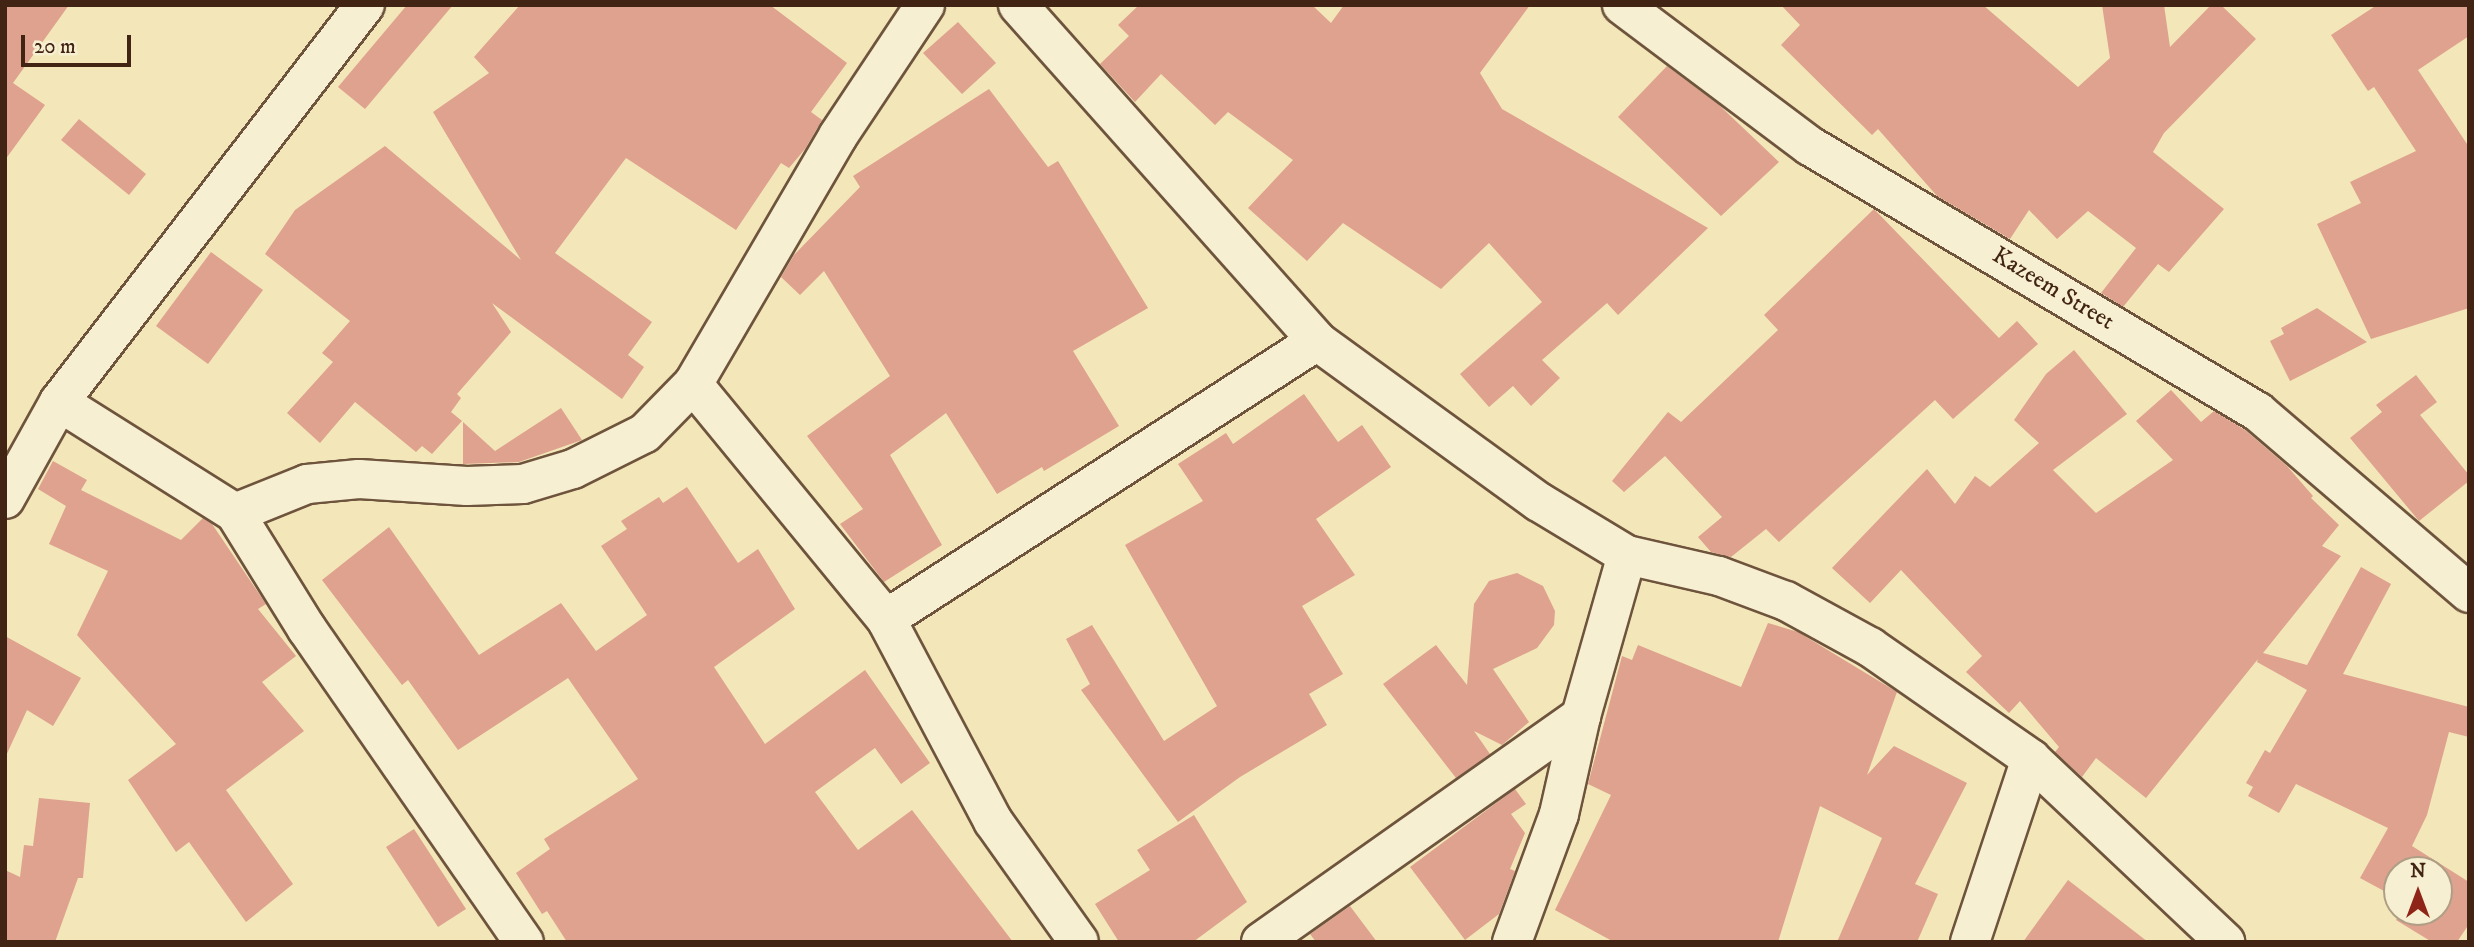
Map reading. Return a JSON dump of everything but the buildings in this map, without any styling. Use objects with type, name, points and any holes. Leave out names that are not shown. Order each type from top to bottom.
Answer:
[{"type":"street","points":[[5,499],[59,402],[365,5]]},
{"type":"street","points":[[235,513],[307,484],[359,479],[467,486],[523,484],[573,469],[645,433],[693,384],[838,136],[925,5]]},
{"type":"street","points":[[1017,5],[1317,341],[1539,502],[1627,555],[1719,576],[1786,601],[1870,647],[2031,759],[2225,942]]},
{"type":"street","name":"Kazeem Street","points":[[1622,5],[1810,146],[2258,412],[2469,593]]},
{"type":"street","points":[[886,618],[1317,341]]},
{"type":"street","points":[[693,384],[886,618],[993,821],[1079,942]]},
{"type":"street","points":[[59,402],[235,513],[307,629],[524,942]]},
{"type":"street","points":[[1512,942],[1559,814],[1581,716],[1627,555]]},
{"type":"street","points":[[1261,942],[1581,716]]},
{"type":"street","points":[[1970,942],[2031,759]]}]
